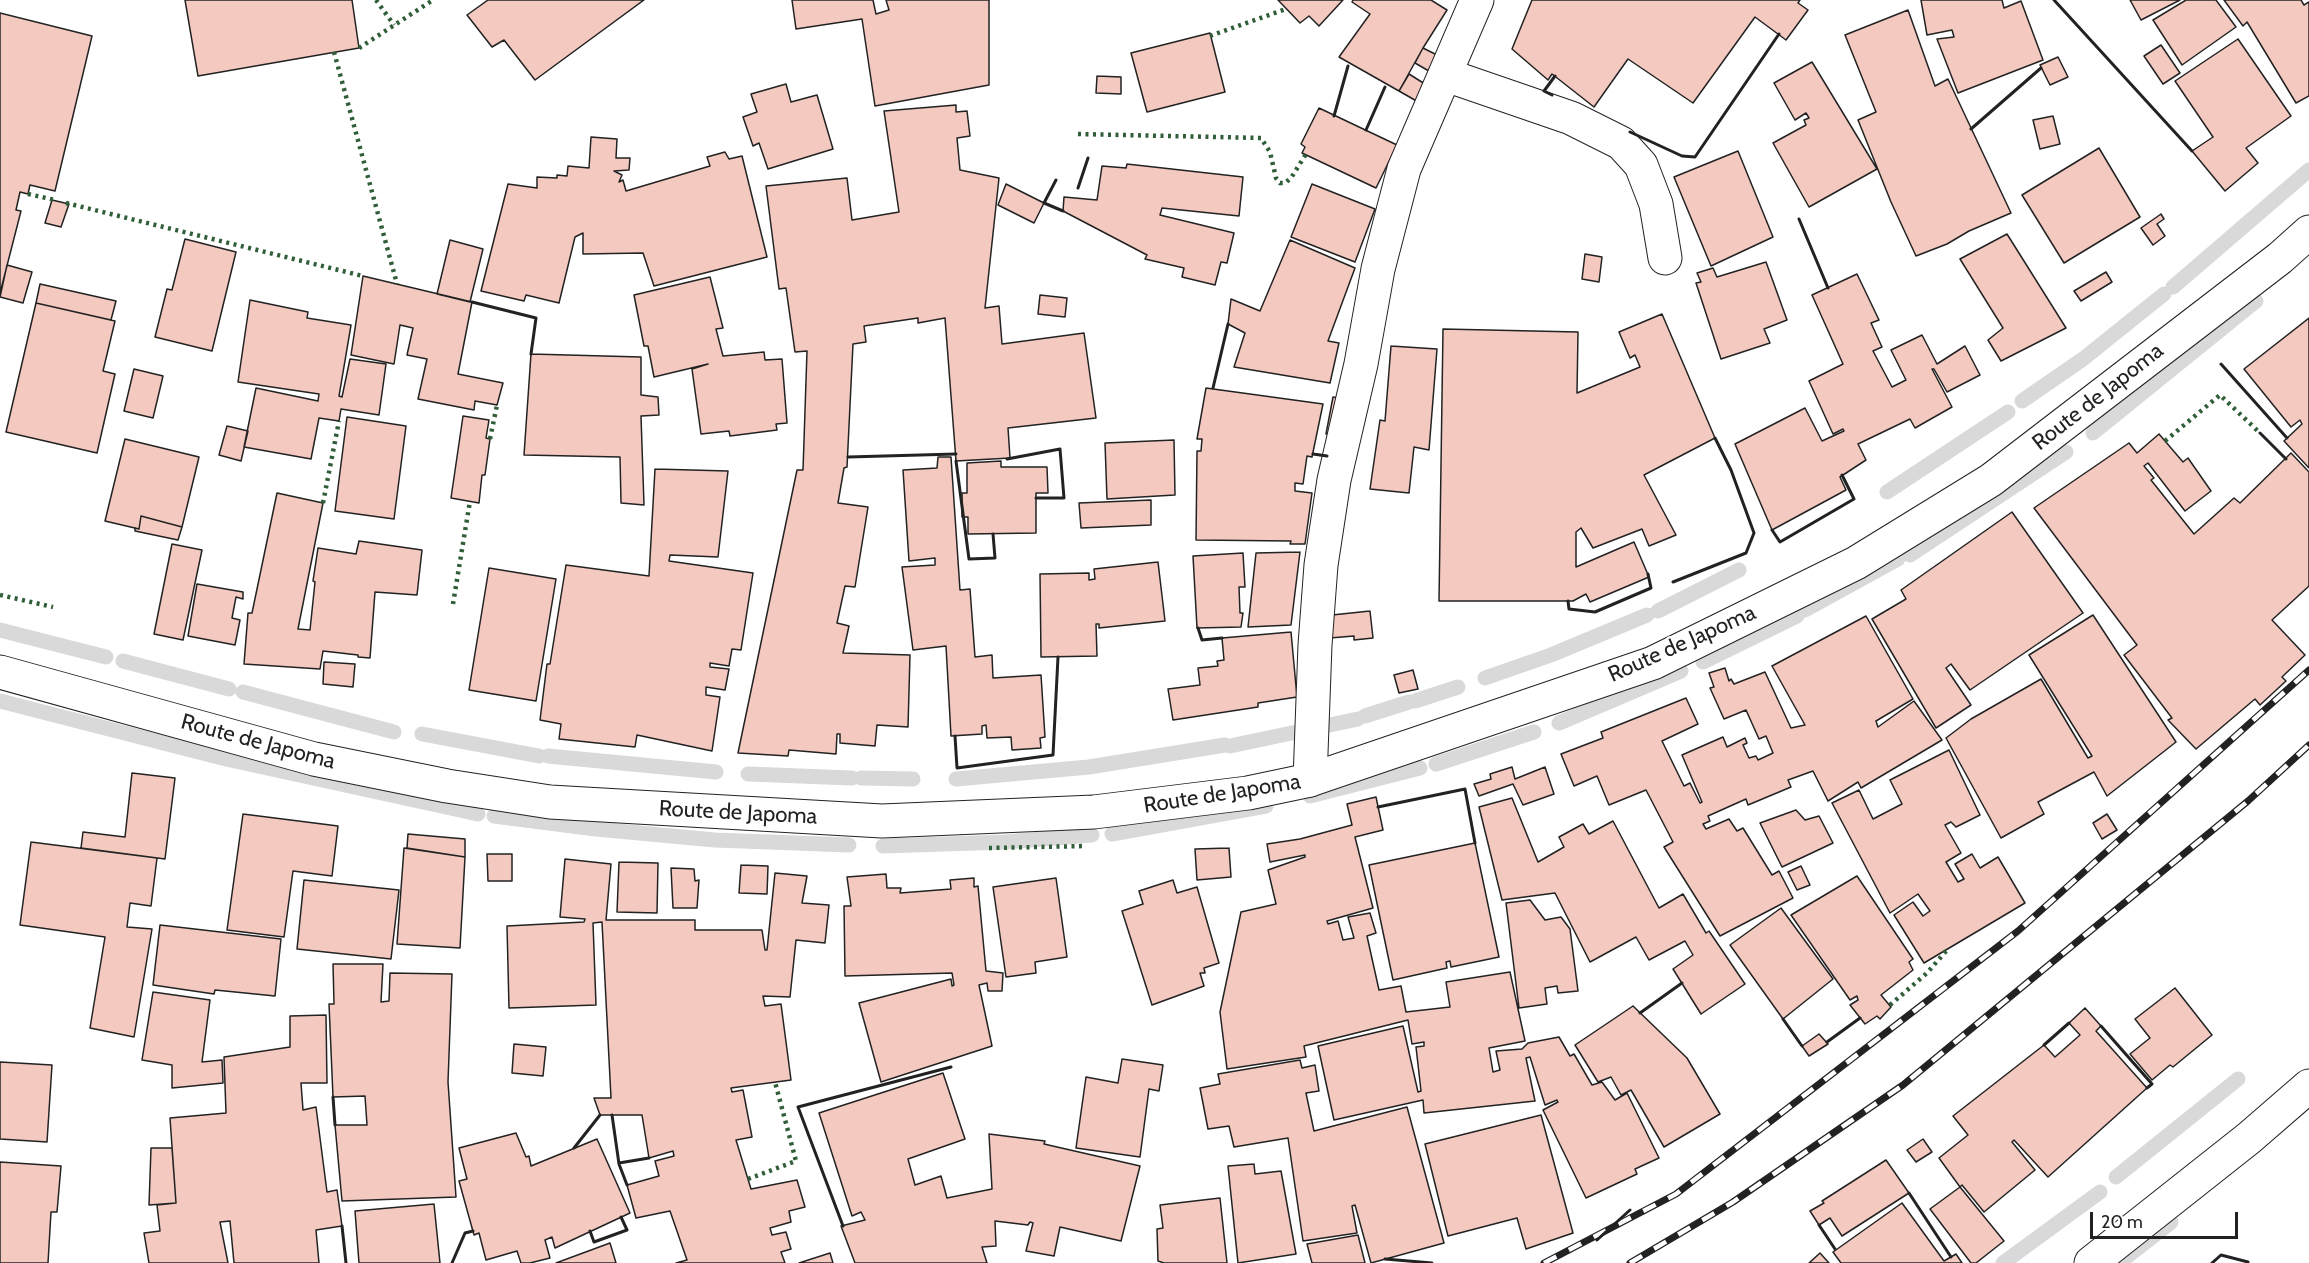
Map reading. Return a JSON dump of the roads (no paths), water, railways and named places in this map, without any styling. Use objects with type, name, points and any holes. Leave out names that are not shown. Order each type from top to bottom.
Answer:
[{"type":"main road","points":[[1310,780],[1320,576],[1334,480],[1361,364],[1378,269],[1404,169],[1477,0]]},
{"type":"main road","points":[[1446,75],[1571,118],[1621,143],[1641,165],[1656,204],[1665,258]]},
{"type":"main road","name":"Route de Japoma","points":[[0,672],[314,759],[447,786],[550,802],[882,820],[1094,812],[1248,793],[1310,780],[1653,663],[1856,563],[1991,480],[2280,258],[2309,232]]},
{"type":"main road","points":[[2091,1263],[2249,1138],[2309,1086]]},
{"type":"waterway","points":[[2173,287],[2309,170]]},
{"type":"waterway","points":[[2022,401],[2083,359],[2164,294]]},
{"type":"waterway","points":[[2093,433],[2256,301]]},
{"type":"waterway","points":[[1887,492],[2008,412]]},
{"type":"waterway","points":[[1910,555],[2066,452]]},
{"type":"waterway","points":[[1805,610],[1898,559]]},
{"type":"waterway","points":[[1658,611],[1739,570]]},
{"type":"waterway","points":[[1485,678],[1551,655],[1647,615]]},
{"type":"waterway","points":[[1703,662],[1797,616]]},
{"type":"waterway","points":[[0,630],[106,657]]},
{"type":"waterway","points":[[123,661],[229,689]]},
{"type":"waterway","points":[[1559,723],[1681,671]]},
{"type":"waterway","points":[[1415,701],[1458,687]]},
{"type":"waterway","points":[[243,692],[394,732]]},
{"type":"waterway","points":[[0,701],[226,759],[478,814]]},
{"type":"waterway","points":[[1365,716],[1409,702]]},
{"type":"waterway","points":[[1230,746],[1358,719]]},
{"type":"waterway","points":[[1436,764],[1534,732]]},
{"type":"waterway","points":[[422,734],[539,756]]},
{"type":"waterway","points":[[956,779],[1089,767],[1225,745]]},
{"type":"waterway","points":[[548,756],[716,772]]},
{"type":"waterway","points":[[1310,796],[1420,768]]},
{"type":"waterway","points":[[748,774],[852,778]]},
{"type":"waterway","points":[[861,778],[913,779]]},
{"type":"waterway","points":[[1112,834],[1266,806]]},
{"type":"waterway","points":[[494,816],[596,829],[715,840],[849,845]]},
{"type":"waterway","points":[[883,846],[1005,842],[1092,835]]},
{"type":"waterway","points":[[2116,1177],[2238,1079]]},
{"type":"waterway","points":[[2003,1263],[2100,1192]]},
{"type":"waterway","points":[[2119,1263],[2171,1222]]},
{"type":"railway","points":[[1544,1263],[1676,1194],[2018,931],[2309,670]]},
{"type":"railway","points":[[1630,1263],[1733,1202],[1903,1085],[2248,801],[2309,745]]}]
